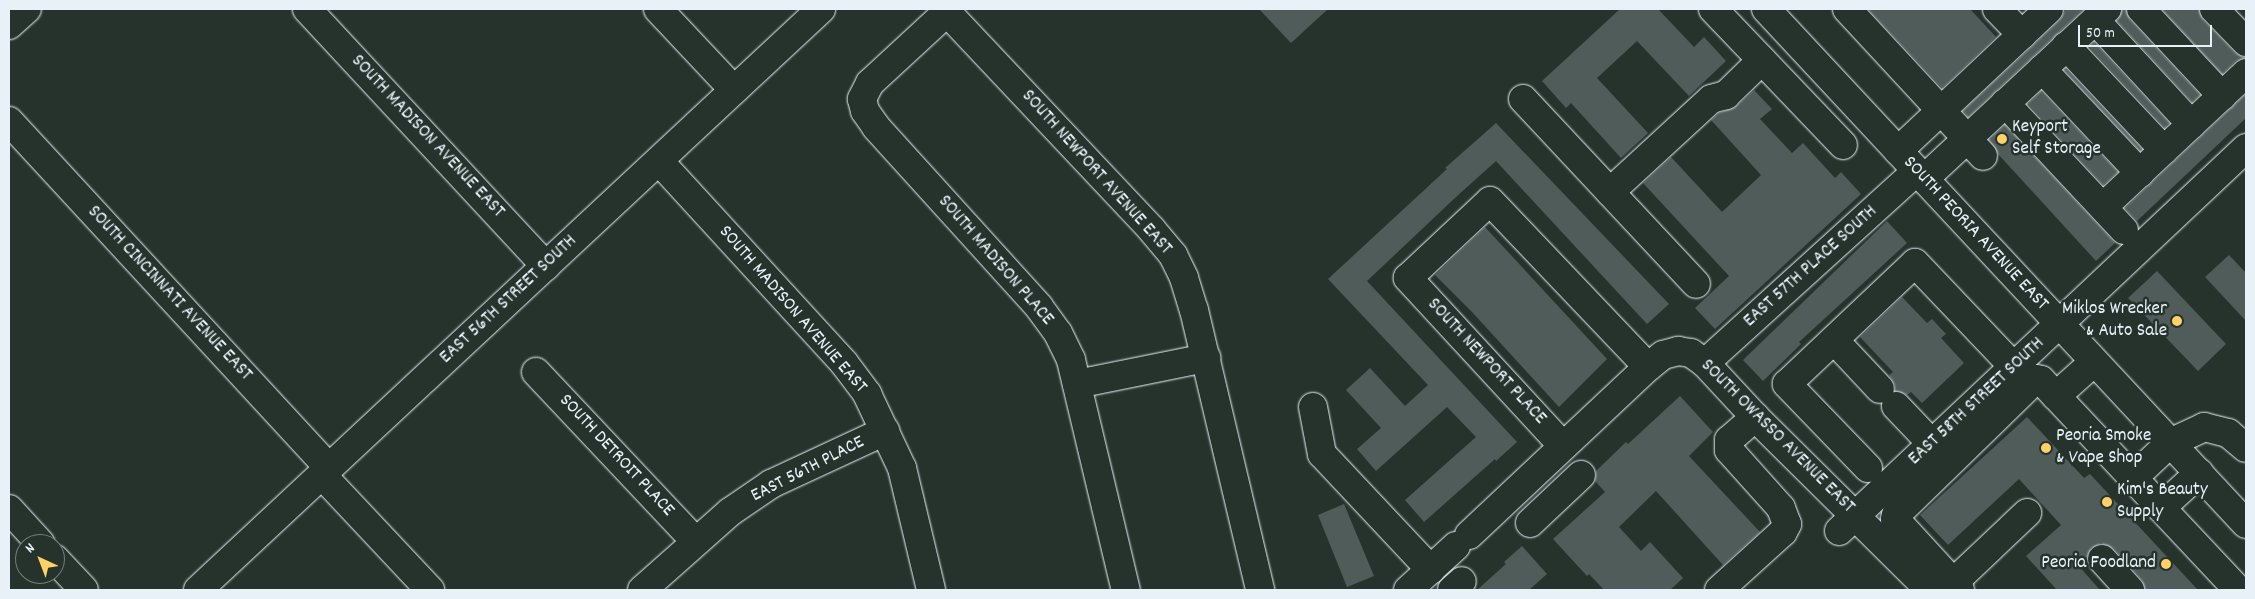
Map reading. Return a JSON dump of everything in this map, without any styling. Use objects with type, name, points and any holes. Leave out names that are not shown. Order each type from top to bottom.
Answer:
[{"type":"street","points":[[9,25],[26,9]]},
{"type":"street","name":"SOUTH MADISON AVENUE EAST","points":[[307,9],[546,266]]},
{"type":"street","points":[[658,9],[734,90]]},
{"type":"street","name":"EAST 56TH STREET SOUTH","points":[[198,590],[821,9]]},
{"type":"street","points":[[1713,9],[1843,145]]},
{"type":"street","name":"SOUTH PEORIA AVENUE EAST","points":[[1766,9],[2246,524]]},
{"type":"street","points":[[1847,9],[1975,147]]},
{"type":"street","points":[[1997,9],[2022,35]]},
{"type":"street","name":"EAST 57TH PLACE SOUTH","points":[[1705,363],[1913,167],[1941,111],[2049,9]]},
{"type":"street","points":[[2141,9],[2222,96]]},
{"type":"street","points":[[2214,9],[2246,42]]},
{"type":"street","name":"SOUTH MADISON PLACE","points":[[935,14],[870,83],[862,99],[865,111],[876,127],[1039,307],[1058,333],[1071,360],[1126,590]]},
{"type":"street","name":"SOUTH NEWPORT AVENUE EAST","points":[[935,14],[1152,230],[1173,255],[1184,278],[1206,358],[1260,590]]},
{"type":"street","points":[[1913,167],[1975,147],[2005,104],[2101,14],[2191,124]]},
{"type":"street","points":[[1610,192],[1711,99],[1713,84],[1757,55],[1786,30]]},
{"type":"street","points":[[2066,46],[2164,150]]},
{"type":"street","points":[[2042,69],[2140,173]]},
{"type":"street","points":[[2103,207],[2246,73]]},
{"type":"street","points":[[1523,99],[1696,284]]},
{"type":"street","points":[[2005,104],[2124,230]]},
{"type":"street","name":"SOUTH CINCINNATI AVENUE EAST","points":[[9,121],[430,590]]},
{"type":"street","name":"EAST 58TH STREET SOUTH","points":[[1847,524],[2246,148]]},
{"type":"street","name":"SOUTH MADISON AVENUE EAST","points":[[659,161],[844,363],[867,394],[902,468],[931,590]]},
{"type":"street","name":"SOUTH NEWPORT PLACE","points":[[1563,446],[1408,278],[1490,201],[1648,366]]},
{"type":"street","points":[[1868,468],[1787,384],[1915,263],[2014,367]]},
{"type":"street","points":[[1834,340],[1932,444]]},
{"type":"street","name":"SOUTH OWASSO AVENUE EAST","points":[[1648,366],[1663,355],[1678,351],[1692,353],[1705,363],[1755,417],[1847,524],[1948,588]]},
{"type":"street","points":[[1077,384],[1206,358]]},
{"type":"street","points":[[2056,396],[2094,362]]},
{"type":"street","points":[[1408,590],[1648,366]]},
{"type":"street","name":"SOUTH DETROIT PLACE","points":[[536,372],[695,541]]},
{"type":"street","points":[[2027,513],[1948,588],[1895,519],[1896,515],[1908,502],[2036,379],[2041,380],[2238,590]]},
{"type":"street","points":[[1313,407],[1322,454],[1430,570]]},
{"type":"street","points":[[1719,590],[1783,532],[1787,524],[1781,508],[1729,450],[1730,440],[1755,417]]},
{"type":"street","points":[[2133,478],[2170,443],[2204,426],[2228,433],[2246,448]]},
{"type":"street","name":"EAST 56TH PLACE","points":[[642,590],[695,541],[730,512],[771,484],[885,431]]},
{"type":"street","points":[[2162,508],[2199,473]]},
{"type":"street","points":[[1532,475],[1555,499]]},
{"type":"street","points":[[1530,523],[1581,475]]},
{"type":"street","points":[[9,509],[32,534]]},
{"type":"street","points":[[2102,560],[2130,590]]},
{"type":"street","points":[[65,570],[84,590]]},
{"type":"building","points":[[1259,9],[1328,9],[1291,43]]},
{"type":"building","points":[[1620,9],[1658,9],[1694,47],[1704,37],[1726,61],[1689,96],[1637,41],[1597,78],[1648,133],[1621,158],[1571,103],[1566,108],[1542,81]]},
{"type":"building","points":[[1868,9],[1970,9],[1996,37],[1942,88]]},
{"type":"building","points":[[2066,9],[2084,9],[1968,117],[1963,111],[2060,20]]},
{"type":"building","points":[[2122,9],[2126,9],[2130,20],[2200,95],[2192,102],[2117,21]]},
{"type":"building","points":[[2162,9],[2199,9],[2203,20],[2235,53],[2246,58],[2236,61],[2222,74]]},
{"type":"building","points":[[2094,42],[2169,123],[2165,128],[2089,47]]},
{"type":"building","points":[[2066,69],[2142,149],[2140,151],[2064,70]]},
{"type":"building","points":[[1754,90],[1772,109],[1760,119],[1792,153],[1803,143],[1835,178],[1841,172],[1861,194],[1715,329],[1695,308],[1729,276],[1643,183],[1671,157],[1722,212],[1761,175],[1711,120],[1719,113],[1737,106]]},
{"type":"building","points":[[2041,91],[2118,172],[2103,185],[2028,104]]},
{"type":"building","points":[[2246,94],[2246,118],[2137,221],[2125,208]]},
{"type":"building","points":[[1496,123],[1669,304],[1647,324],[1496,161],[1367,281],[1517,442],[1424,522],[1405,500],[1476,437],[1447,407],[1376,471],[1357,449],[1381,428],[1346,390],[1370,368],[1405,406],[1428,385],[1328,279],[1447,169],[1445,168]]},
{"type":"building","points":[[2005,125],[2115,243],[2096,261],[1998,154],[1989,140]]},
{"type":"building","points":[[1887,221],[1907,243],[1799,342],[1801,344],[1763,381],[1743,360]]},
{"type":"building","points":[[1485,227],[1607,359],[1559,407],[1472,312],[1435,275]]},
{"type":"building","points":[[2229,255],[2246,273],[2246,321],[2205,277]]},
{"type":"building","name":"Miklos Wrecker & Auto Sale","points":[[2157,271],[2226,344],[2198,371],[2128,298]]},
{"type":"building","points":[[1902,297],[1927,323],[1932,319],[1946,334],[1941,338],[1964,363],[1922,403],[1911,392],[1907,395],[1895,391],[1895,385],[1889,375],[1893,372],[1860,337]]},
{"type":"building","points":[[1680,396],[1713,432],[1689,456],[1760,532],[1723,565],[1656,491],[1619,527],[1641,551],[1650,542],[1683,578],[1670,590],[1604,590],[1589,574],[1587,576],[1553,539],[1605,492],[1595,481],[1596,471],[1626,442],[1628,444]]},
{"type":"building","points":[[2027,417],[2084,478],[2090,474],[2198,590],[2145,590],[2142,580],[2114,549],[2101,543],[2091,548],[2087,557],[2078,565],[2100,590],[2057,590],[2026,556],[2061,525],[2019,479],[1948,545],[1920,515]]},
{"type":"building","points":[[1344,504],[1374,576],[1347,587],[1318,515]]},
{"type":"building","points":[[1522,546],[1547,574],[1529,590],[1477,590],[1506,564],[1504,562]]},
{"type":"place","name":"Keyport Self Storage","points":[[2002,139]]},
{"type":"place","name":"Miklos Wrecker & Auto Sale","points":[[2177,321]]},
{"type":"place","name":"Peoria Smoke & Vape Shop","points":[[2046,448]]},
{"type":"place","name":"Kim's Beauty Supply","points":[[2107,502]]},
{"type":"place","name":"Peoria Foodland","points":[[2166,564]]}]
